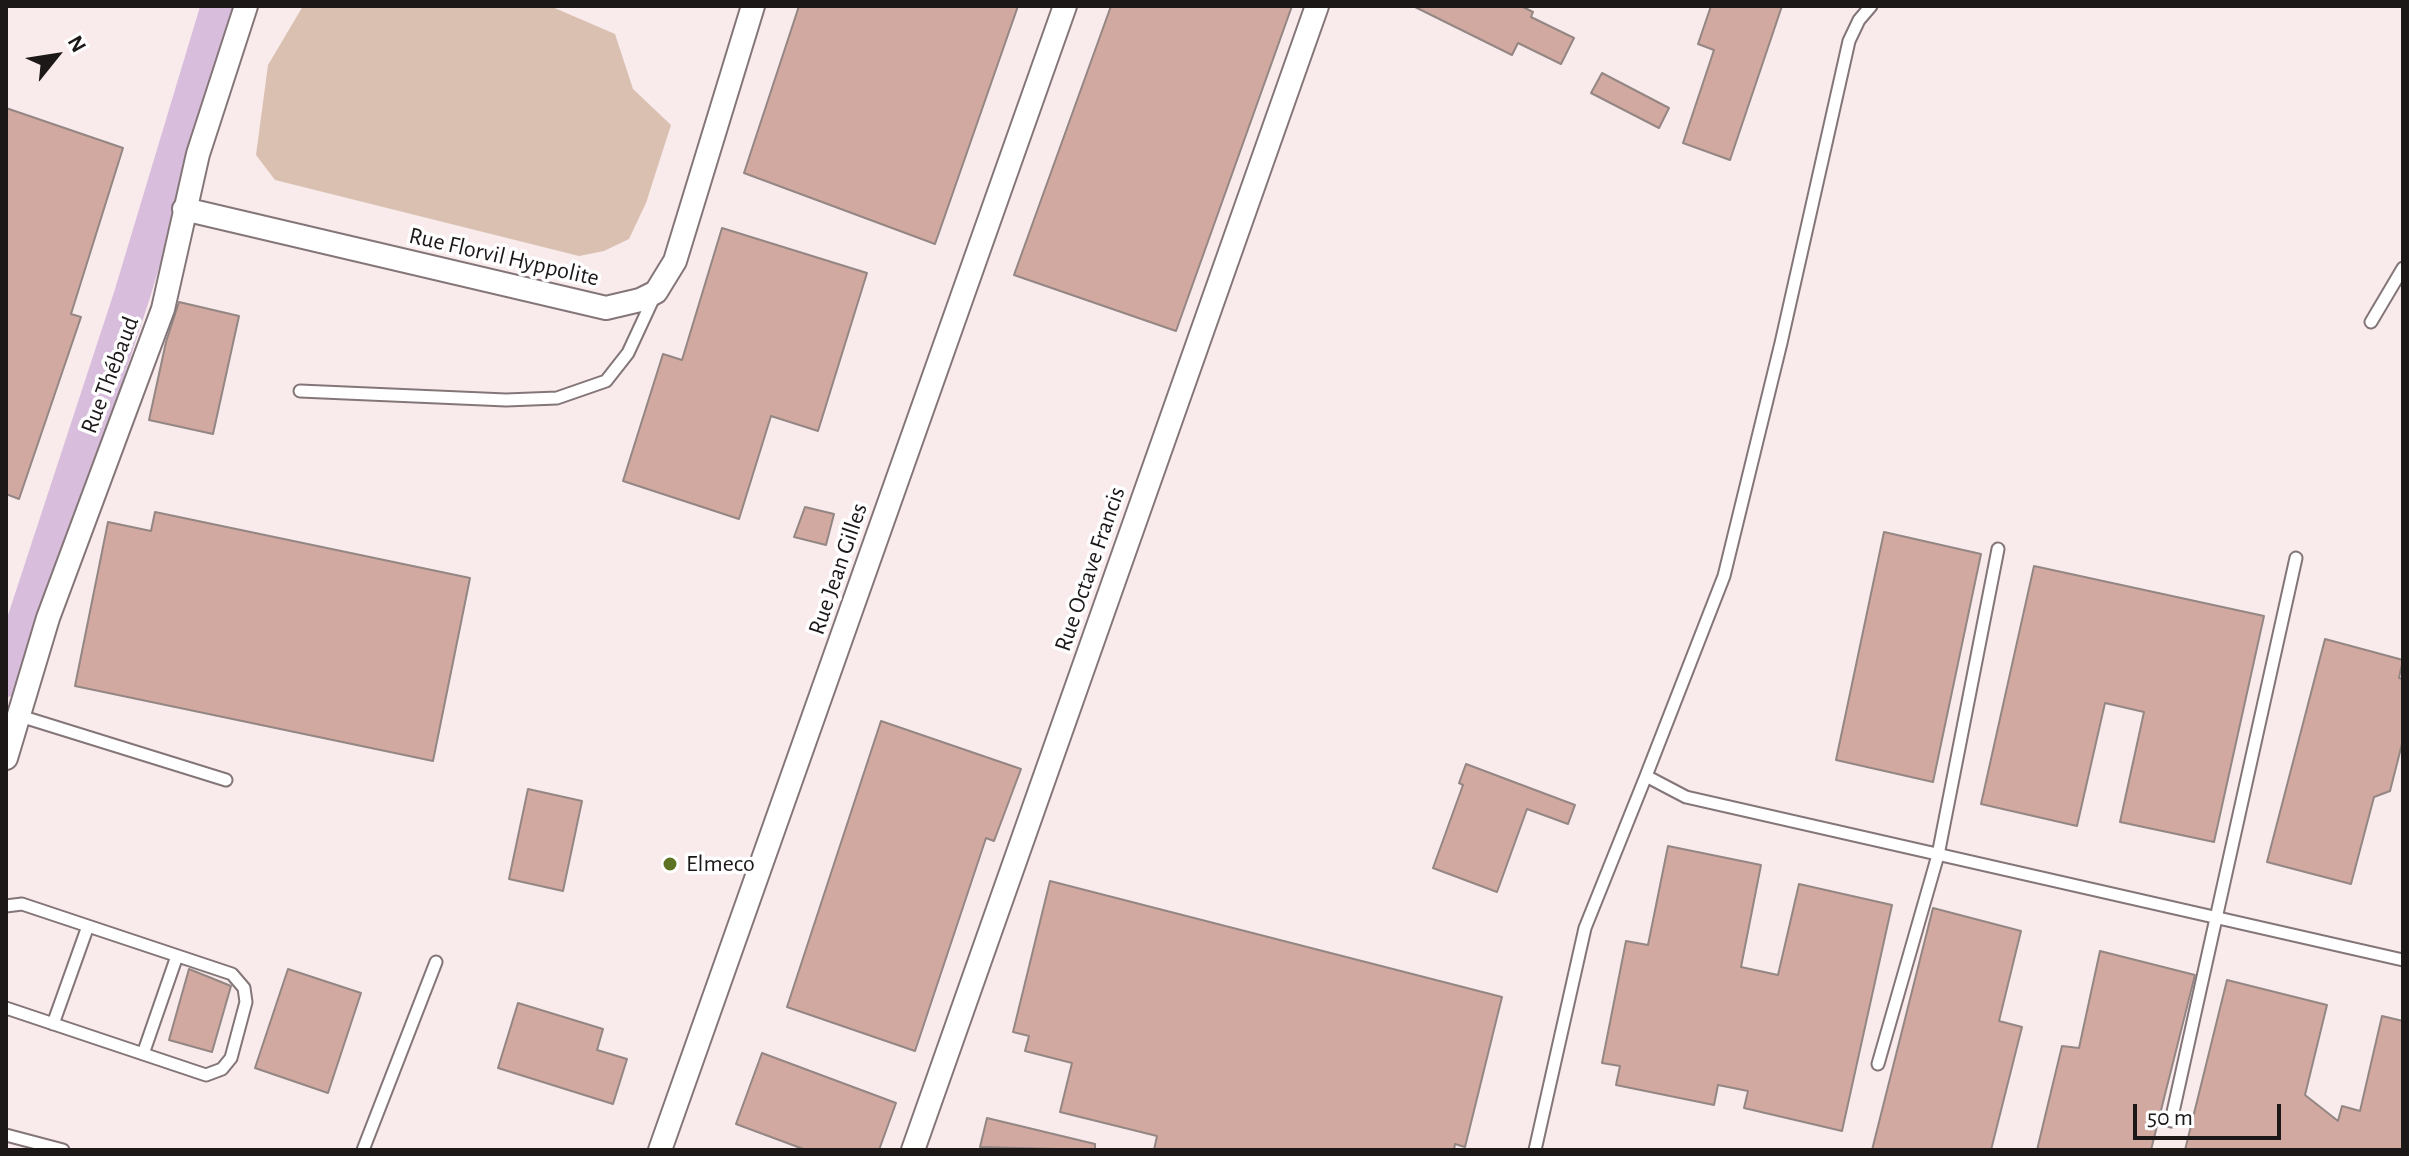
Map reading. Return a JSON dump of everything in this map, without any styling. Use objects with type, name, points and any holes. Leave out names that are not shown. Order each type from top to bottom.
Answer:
[{"type":"street","name":"Rue Thébaud","points":[[6,758],[48,618],[163,309],[184,209],[246,6]]},
{"type":"street","points":[[656,292],[675,261],[753,6]]},
{"type":"street","name":"Rue Jean Gilles","points":[[660,1150],[1065,6]]},
{"type":"street","name":"Rue Octave Francis","points":[[913,1150],[1317,6]]},
{"type":"street","name":"Rue Florvil Hyppolite","points":[[184,209],[606,308],[656,292]]},
{"type":"lane","points":[[1535,1150],[1585,928],[1724,576],[1781,343],[1849,41],[1859,20],[1871,6]]},
{"type":"lane","points":[[2371,322],[2403,268]]},
{"type":"lane","points":[[300,391],[506,400],[557,398],[606,381],[628,353],[656,292]]},
{"type":"lane","points":[[1878,1064],[1938,855],[1998,549]]},
{"type":"lane","points":[[2171,1121],[2296,558]]},
{"type":"lane","points":[[20,716],[226,780]]},
{"type":"lane","points":[[1646,776],[1686,797],[2403,960]]},
{"type":"lane","points":[[6,906],[22,904],[232,974],[244,988],[246,1002],[231,1058],[222,1069],[206,1075],[6,1008]]},
{"type":"lane","points":[[53,1024],[88,926]]},
{"type":"lane","points":[[143,1054],[177,956]]},
{"type":"lane","points":[[363,1150],[436,962]]},
{"type":"lane","points":[[6,1135],[63,1150]]},
{"type":"shaded area","points":[[303,6],[550,6],[615,34],[633,89],[671,125],[646,203],[629,239],[604,251],[579,256],[275,180],[256,155],[268,65]]},
{"type":"building","points":[[799,6],[1018,6],[935,244],[744,173]]},
{"type":"building","points":[[1111,6],[1292,6],[1176,331],[1014,275]]},
{"type":"building","points":[[1413,6],[1521,6],[1533,12],[1531,17],[1574,38],[1561,64],[1518,43],[1512,55]]},
{"type":"building","points":[[1711,6],[1782,6],[1730,160],[1683,143],[1714,50],[1698,44]]},
{"type":"building","points":[[1602,73],[1669,108],[1659,128],[1591,93]]},
{"type":"building","points":[[6,108],[123,148],[71,314],[81,317],[19,499],[6,494]]},
{"type":"building","points":[[722,228],[867,273],[818,431],[771,416],[739,519],[623,481],[663,354],[682,360]]},
{"type":"building","points":[[179,302],[239,316],[213,434],[149,420],[166,342]]},
{"type":"building","points":[[805,507],[834,514],[826,545],[794,537]]},
{"type":"building","points":[[155,512],[470,578],[433,761],[75,686],[108,522],[151,531]]},
{"type":"building","points":[[1884,532],[1981,554],[1933,782],[1836,760]]},
{"type":"building","points":[[2034,566],[2264,616],[2214,842],[2120,822],[2144,712],[2105,703],[2077,826],[1981,804]]},
{"type":"building","points":[[2325,639],[2403,660],[2399,678],[2403,679],[2403,740],[2390,791],[2374,797],[2351,884],[2267,862]]},
{"type":"building","points":[[881,721],[1021,769],[994,841],[986,838],[915,1051],[787,1007]]},
{"type":"building","points":[[1466,764],[1575,805],[1568,824],[1527,809],[1497,892],[1433,868],[1463,785],[1459,783]]},
{"type":"building","points":[[528,789],[582,801],[563,891],[509,879]]},
{"type":"building","points":[[1668,846],[1761,865],[1741,967],[1778,975],[1799,884],[1892,905],[1842,1131],[1744,1108],[1748,1091],[1718,1085],[1714,1105],[1616,1085],[1620,1066],[1602,1063],[1626,941],[1648,945]]},
{"type":"building","points":[[1050,881],[1502,997],[1465,1147],[1455,1144],[1454,1150],[1154,1150],[1157,1136],[1060,1112],[1072,1063],[1025,1051],[1029,1036],[1013,1032]]},
{"type":"building","points":[[1933,908],[2021,931],[1999,1021],[2022,1027],[1991,1150],[1872,1150]]},
{"type":"building","points":[[2100,951],[2195,975],[2151,1150],[2037,1150],[2062,1046],[2079,1048]]},
{"type":"building","points":[[189,969],[231,986],[212,1052],[169,1040]]},
{"type":"building","points":[[288,969],[361,993],[328,1093],[255,1068]]},
{"type":"building","points":[[2227,980],[2327,1005],[2305,1095],[2338,1121],[2342,1106],[2360,1111],[2382,1016],[2403,1021],[2403,1150],[2185,1150]]},
{"type":"building","points":[[518,1003],[603,1029],[597,1050],[627,1059],[613,1104],[498,1068]]},
{"type":"building","points":[[762,1053],[896,1103],[879,1150],[806,1150],[736,1124]]},
{"type":"building","points":[[987,1118],[1095,1144],[1095,1150],[980,1147]]},
{"type":"waterway","points":[[6,679],[132,295],[219,6]]},
{"type":"place","name":"Elmeco","points":[[670,864]]}]
